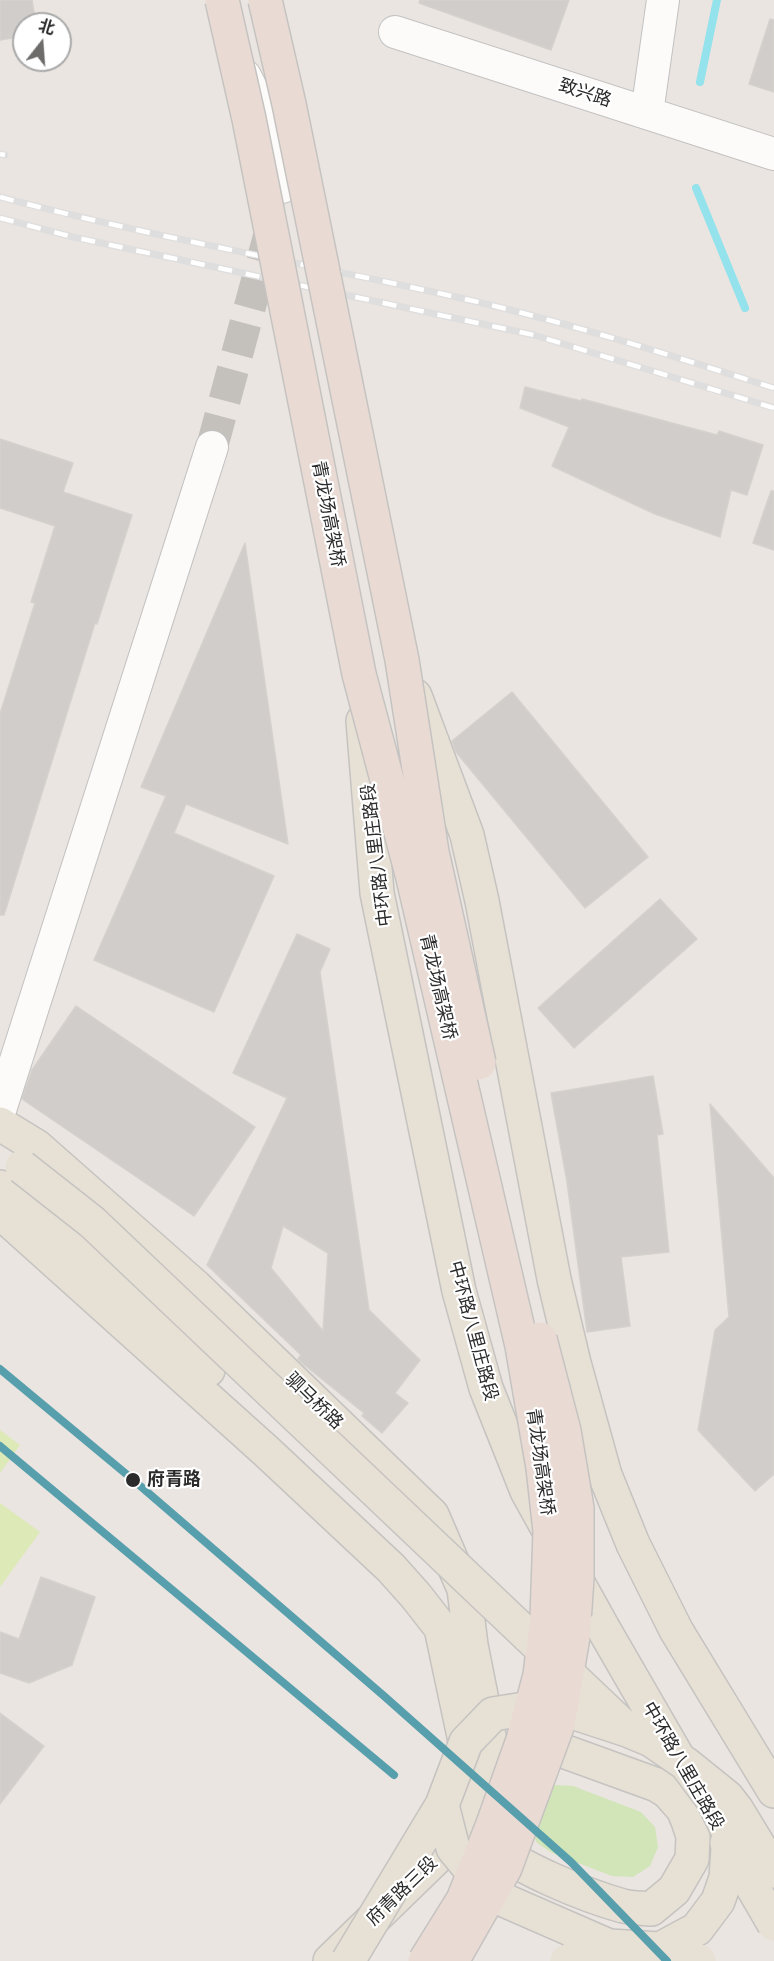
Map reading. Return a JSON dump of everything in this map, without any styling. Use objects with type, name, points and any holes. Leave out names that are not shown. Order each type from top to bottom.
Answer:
[{"type":"highway","name":"青龙场高架桥","points":[[222,0],[251,130],[359,674],[412,874],[522,1346],[543,1468],[550,1531],[547,1618],[540,1675],[523,1740],[463,1900],[424,1961]]},
{"type":"highway","name":"青龙场高架桥","points":[[265,0],[289,104],[402,660],[432,852],[542,1347],[564,1431],[577,1508],[573,1637],[558,1724],[505,1868],[452,1961]]},
{"type":"main road","points":[[402,660],[467,835],[482,902],[554,1279],[574,1364],[605,1475],[633,1544],[676,1629],[774,1791]]},
{"type":"main road","name":"中环路八里庄路段","points":[[359,674],[377,893],[459,1291],[486,1388],[527,1491],[774,1924]]},
{"type":"main road","name":"驷马桥路","points":[[0,1124],[36,1146],[196,1287],[432,1515],[464,1589],[471,1645],[494,1761]]},
{"type":"main road","points":[[5,1180],[266,1451],[391,1568],[441,1628],[475,1788]]},
{"type":"main road","points":[[5,1180],[92,1222],[627,1730]]},
{"type":"main road","points":[[5,1180],[426,1575],[447,1602],[458,1632],[466,1742]]},
{"type":"main road","points":[[348,1961],[442,1805],[466,1742],[493,1714],[543,1706],[569,1711],[651,1740],[686,1764],[727,1797],[774,1871]]},
{"type":"main road","points":[[698,1961],[651,1910],[625,1906],[596,1897],[521,1863],[490,1842],[474,1821],[472,1805],[475,1788],[482,1774],[494,1761],[509,1752],[532,1748],[555,1748],[657,1785],[774,1856]]},
{"type":"main road","points":[[660,1949],[697,1929],[718,1901],[726,1878],[729,1833],[713,1800],[686,1764]]},
{"type":"main road","points":[[568,1961],[651,1910],[674,1890],[692,1859],[693,1836],[683,1809],[668,1792]]},
{"type":"main road","points":[[442,1805],[453,1848],[471,1870],[506,1901],[609,1946],[660,1949],[698,1961]]},
{"type":"main road","name":"府青路三段","points":[[330,1961],[474,1821]]},
{"type":"main road","points":[[568,1961],[609,1946]]},
{"type":"street","points":[[216,0],[224,34],[275,134],[282,187]]},
{"type":"street","points":[[647,113],[663,0]]},
{"type":"street","name":"致兴路","points":[[395,32],[774,154]]},
{"type":"street","points":[[0,1110],[213,447]]},
{"type":"green space","points":[[0,1430],[20,1445],[0,1473]]},
{"type":"green space","points":[[0,1503],[40,1532],[0,1587]]},
{"type":"green space","points":[[555,1785],[573,1786],[641,1812],[655,1827],[658,1847],[650,1866],[633,1877],[612,1876],[552,1853],[537,1843],[529,1827],[539,1794]]},
{"type":"building","points":[[0,0],[32,0],[34,12],[12,12],[12,38],[0,40]]},
{"type":"building","points":[[420,0],[569,0],[551,50],[419,3]]},
{"type":"building","points":[[770,19],[774,20],[774,92],[749,84]]},
{"type":"building","points":[[525,387],[581,401],[582,399],[717,435],[719,431],[763,445],[747,495],[731,490],[720,537],[655,514],[552,466],[569,427],[520,408]]},
{"type":"building","points":[[0,439],[73,463],[63,492],[132,515],[97,624],[95,623],[4,915],[0,915],[0,714],[35,603],[31,602],[55,526],[0,508]]},
{"type":"building","points":[[771,491],[774,491],[774,550],[753,543]]},
{"type":"building","points":[[245,543],[288,844],[186,804],[174,833],[274,876],[214,1012],[94,960],[166,796],[141,787]]},
{"type":"building","points":[[512,692],[648,857],[585,908],[456,752],[452,741]]},
{"type":"building","points":[[660,899],[697,939],[574,1048],[538,1008]]},
{"type":"building","points":[[297,934],[330,949],[320,972],[369,1310],[420,1360],[395,1393],[408,1403],[382,1433],[362,1416],[364,1413],[302,1363],[298,1359],[301,1355],[207,1265],[287,1098],[233,1073]],"holes":[[[283,1226],[328,1253],[323,1331],[271,1268]]]},
{"type":"building","points":[[76,1006],[255,1127],[194,1216],[22,1099],[32,1070]]},
{"type":"building","points":[[653,1076],[663,1134],[657,1135],[669,1252],[621,1257],[630,1326],[587,1332],[567,1182],[551,1093]]},
{"type":"building","points":[[710,1104],[774,1178],[774,1474],[755,1491],[698,1430],[715,1330],[729,1317]]},
{"type":"building","points":[[41,1577],[95,1597],[72,1665],[29,1683],[0,1673],[0,1632],[19,1639]]},
{"type":"building","points":[[0,1713],[44,1746],[0,1804]]},
{"type":"waterway","points":[[700,82],[717,0]]},
{"type":"waterway","points":[[696,188],[745,308]]},
{"type":"tunnel","points":[[212,447],[272,225]]},
{"type":"railway","points":[[0,154],[5,155]]},
{"type":"railway","points":[[0,197],[114,225],[496,306],[616,339],[774,388]]},
{"type":"railway","points":[[0,218],[73,237],[534,335],[774,408]]},
{"type":"transit line","points":[[0,1369],[131,1478],[384,1696],[571,1862],[667,1961]]},
{"type":"transit line","points":[[0,1446],[394,1775]]},
{"type":"place","name":"府青路","points":[[133,1480]]}]
